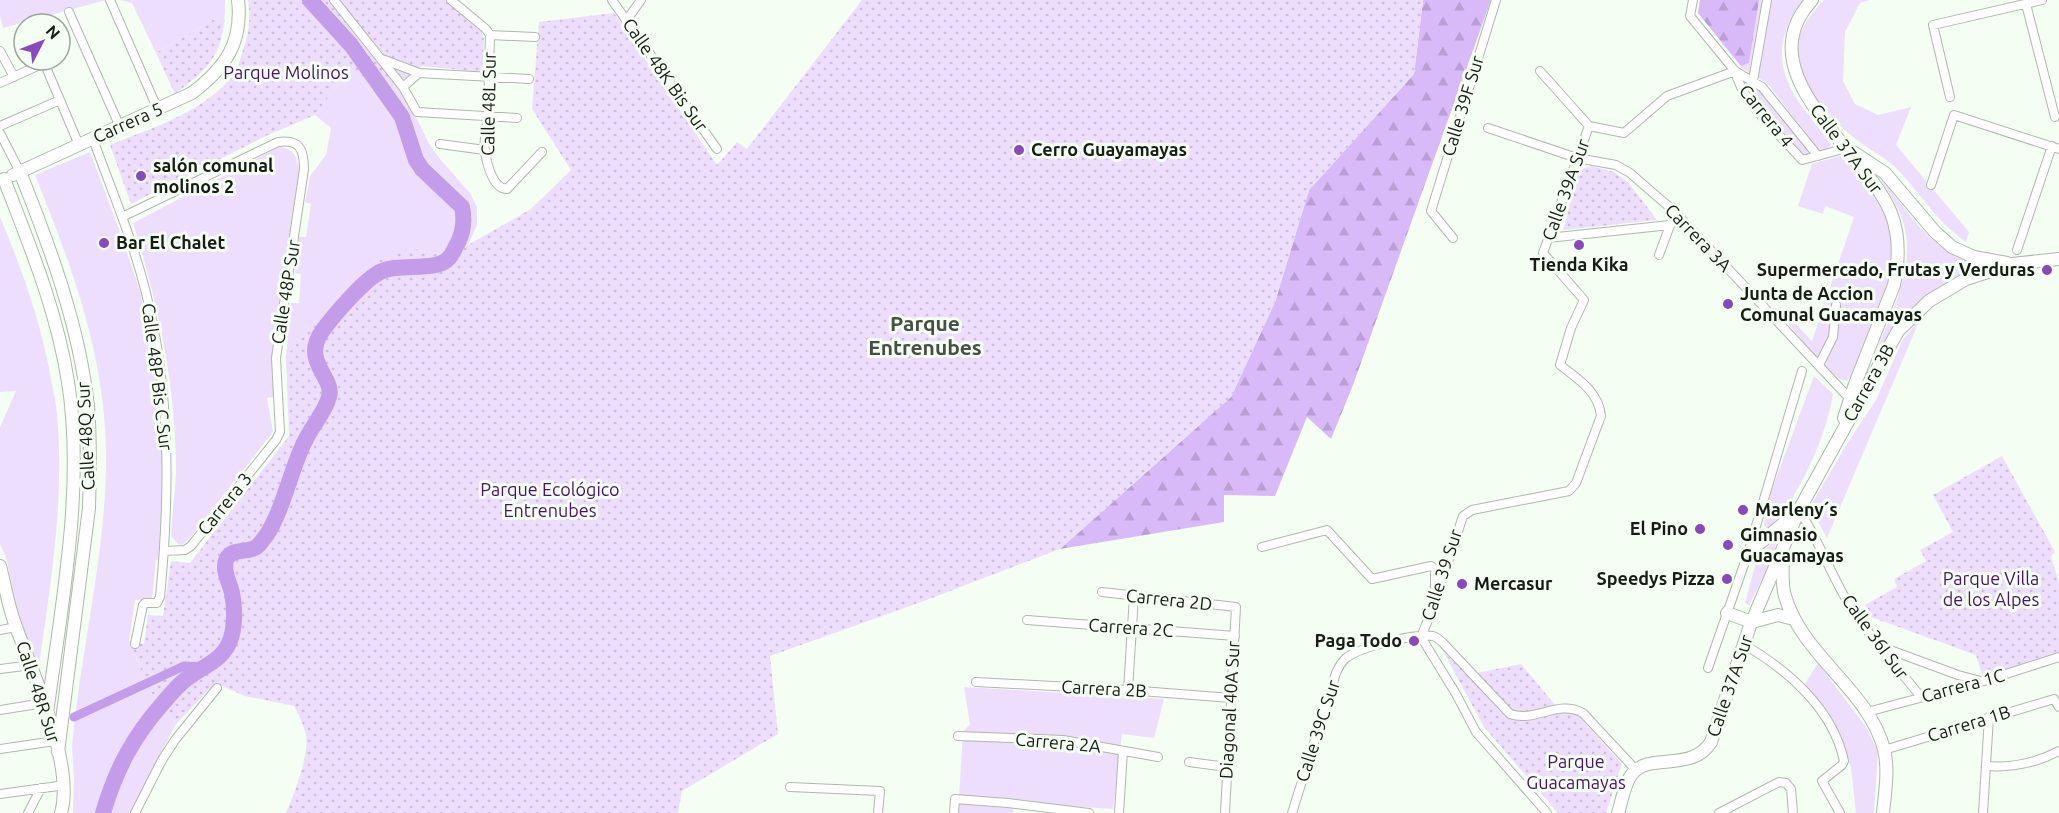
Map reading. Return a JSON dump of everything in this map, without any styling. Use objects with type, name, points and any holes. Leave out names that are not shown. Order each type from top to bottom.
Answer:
[{"type":"main road","name":"Carrera 5","points":[[2,177],[20,172],[186,98],[205,83],[224,63],[236,40],[238,0]]},
{"type":"main road","name":"Calle 37A Sur","points":[[1636,770],[1645,766],[1694,758],[1707,750],[1752,622],[1799,510],[1838,437],[1898,269],[1896,227],[1890,212],[1877,187],[1807,98],[1794,67],[1792,53],[1795,30],[1800,17],[1812,0]]},
{"type":"main road","points":[[1847,148],[1879,167],[1935,232],[1952,247],[1983,259],[2012,264]]},
{"type":"main road","name":"Calle 48Q Sur","points":[[20,172],[64,294],[79,352],[88,408],[89,508],[56,747]]},
{"type":"main road","name":"Calle 48Q Sur","points":[[2,177],[53,311],[69,384],[72,411],[74,480],[71,524],[45,708]]},
{"type":"main road","name":"Carrera 3B","points":[[1838,437],[1867,391],[1890,343],[1905,323],[1929,301],[1966,279],[2012,264],[2059,259]]},
{"type":"main road","points":[[1748,554],[1799,510]]},
{"type":"main road","points":[[1783,549],[1783,585],[1794,619],[1805,637],[1867,712],[1878,732],[1887,766],[1883,813]]},
{"type":"main road","name":"Calle 48R Sur","points":[[0,566],[3,589],[32,665],[65,785]]},
{"type":"main road","points":[[1727,613],[1752,622],[1778,615],[1794,619]]},
{"type":"main road","points":[[1618,813],[1629,780],[1636,770]]},
{"type":"main road","points":[[61,813],[65,785]]},
{"type":"street","points":[[110,0],[158,110]]},
{"type":"street","points":[[334,0],[403,87],[417,112],[517,118]]},
{"type":"street","name":"Calle 48L Sur","points":[[451,0],[490,35],[485,150],[488,168],[499,186],[507,189],[542,152]]},
{"type":"street","points":[[626,21],[641,0]]},
{"type":"street","name":"Calle 39F Sur","points":[[1453,238],[1431,212],[1496,0]]},
{"type":"street","points":[[1693,0],[1690,16],[1735,71],[1762,87],[1818,156],[1847,148]]},
{"type":"street","points":[[1753,81],[1767,0]]},
{"type":"street","points":[[1950,97],[1933,26],[2042,0]]},
{"type":"street","name":"Calle 48K Bis Sur","points":[[615,1],[626,21],[717,149]]},
{"type":"street","points":[[2026,4],[2055,117]]},
{"type":"street","points":[[72,19],[120,127]]},
{"type":"street","points":[[490,35],[535,37]]},
{"type":"street","points":[[0,51],[14,77]]},
{"type":"street","points":[[382,59],[419,73],[529,79]]},
{"type":"street","points":[[1540,71],[1589,126],[1624,133],[1667,96],[1735,71]]},
{"type":"street","name":"Carrera 4","points":[[1735,71],[1737,82],[1745,95],[1802,160],[1818,156]]},
{"type":"street","points":[[0,83],[23,72]]},
{"type":"street","points":[[49,72],[79,145]]},
{"type":"street","points":[[403,87],[419,73]]},
{"type":"street","points":[[0,126],[60,100]]},
{"type":"street","points":[[1931,185],[1954,115],[2055,148],[2017,250]]},
{"type":"street","name":"Calle 39A Sur","points":[[1464,514],[1569,491],[1576,483],[1601,416],[1600,408],[1592,393],[1560,365],[1571,328],[1584,300],[1543,253],[1589,126]]},
{"type":"street","name":"Carrera 3A","points":[[1488,128],[1578,158],[1616,165],[1644,183],[1675,212],[1850,399]]},
{"type":"street","name":"Calle 48Q Sur","points":[[0,133],[20,172]]},
{"type":"street","name":"Calle 48P Bis C Sur","points":[[93,139],[122,217],[145,290],[155,333],[162,385],[167,456],[165,551],[158,602],[143,605],[135,644]]},
{"type":"street","name":"Calle 48P Sur","points":[[122,217],[278,142],[287,141],[299,146],[304,160],[304,169],[277,345],[276,377],[280,427],[276,440]]},
{"type":"street","points":[[440,144],[485,150]]},
{"type":"street","points":[[1659,255],[1675,212]]},
{"type":"street","points":[[1548,238],[1670,225]]},
{"type":"street","points":[[1819,366],[1833,337],[1836,305]]},
{"type":"street","name":"Calle 37A Sur","points":[[1708,668],[1748,554],[1802,371]]},
{"type":"street","name":"Carrera 3","points":[[165,551],[185,550],[191,546],[276,440]]},
{"type":"street","name":"Calle 36I Sur","points":[[1799,510],[1848,602],[1921,697]]},
{"type":"street","name":"Calle 39 Sur","points":[[1421,637],[1464,514]]},
{"type":"street","points":[[1262,547],[1327,530],[1372,579],[1431,566],[1436,571],[1434,587],[1439,590]]},
{"type":"street","name":"Carrera 2D","points":[[1102,592],[1236,607]]},
{"type":"street","points":[[1128,690],[1134,596]]},
{"type":"street","name":"Diagonal 40A Sur","points":[[1225,813],[1236,607]]},
{"type":"street","name":"Carrera 2C","points":[[1028,620],[1235,636]]},
{"type":"street","points":[[0,630],[16,627]]},
{"type":"street","points":[[1547,813],[1476,732],[1421,637],[1432,636],[1444,644],[1503,709],[1514,716],[1527,716],[1561,707],[1572,708],[1582,713],[1636,770]]},
{"type":"street","name":"Calle 39C Sur","points":[[1292,813],[1336,673],[1342,663],[1360,649],[1421,637]]},
{"type":"street","points":[[1743,644],[1770,659],[1829,721],[1844,761],[1822,781],[1840,813]]},
{"type":"street","points":[[1881,646],[1958,675],[1984,681]]},
{"type":"street","name":"Carrera 1C","points":[[1867,712],[1984,681],[2059,657]]},
{"type":"street","points":[[0,669],[32,665]]},
{"type":"street","name":"Carrera 2B","points":[[976,682],[1231,698]]},
{"type":"street","points":[[135,813],[171,747],[217,688]]},
{"type":"street","name":"Carrera 1B","points":[[1884,750],[1989,717],[2057,703]]},
{"type":"street","points":[[0,710],[45,708]]},
{"type":"street","points":[[1983,813],[1989,717]]},
{"type":"street","name":"Carrera 2A","points":[[958,736],[1063,740],[1158,757]]},
{"type":"street","points":[[0,749],[56,747]]},
{"type":"street","points":[[1119,813],[1123,751]]},
{"type":"street","points":[[1986,766],[2028,763],[2059,751]]},
{"type":"street","points":[[1189,762],[1227,767]]},
{"type":"street","points":[[1719,813],[1775,783],[1786,783],[1792,791],[1793,813]]},
{"type":"street","points":[[0,794],[65,785]]},
{"type":"street","points":[[790,787],[880,791],[878,813]]},
{"type":"street","points":[[28,813],[41,788]]},
{"type":"street","points":[[954,813],[955,799],[1089,813]]},
{"type":"green space","points":[[0,0],[106,0],[62,12],[12,12],[12,26],[3,28]]},
{"type":"green space","points":[[120,0],[225,0],[225,13],[156,53],[132,3]]},
{"type":"green space","name":"Parque Molinos","points":[[248,0],[449,0],[480,29],[484,39],[482,72],[422,66],[377,98],[349,70],[315,115],[268,135],[131,204],[110,145],[189,111],[204,102],[230,79],[235,73],[247,38]]},
{"type":"green space","name":"Parque Ecológico Entrenubes","points":[[862,0],[1423,0],[1414,74],[1309,190],[1275,302],[1231,397],[1060,549],[770,656],[778,734],[682,791],[678,813],[286,813],[300,775],[307,744],[304,728],[294,706],[245,696],[215,683],[176,724],[146,686],[129,641],[144,644],[148,615],[163,616],[171,561],[190,563],[289,436],[286,357],[315,321],[375,261],[411,248],[435,254],[468,245],[531,209],[571,170],[532,109],[539,22],[614,13],[717,165],[737,142],[747,149]]},
{"type":"green space","points":[[1423,0],[1491,0],[1353,385],[1331,439],[1307,417],[1275,496],[1224,495],[1224,522],[1060,549],[1231,397],[1275,302],[1309,190],[1414,74]]},
{"type":"green space","points":[[1700,0],[1803,0],[1790,20],[1785,33],[1782,49],[1783,64],[1792,92],[1831,145],[1826,150],[1818,149],[1767,83],[1743,69],[1698,13]]},
{"type":"green space","points":[[1700,0],[1759,0],[1749,63],[1741,66],[1698,13]]},
{"type":"green space","points":[[1824,0],[1870,0],[1860,3],[1845,32],[1843,81],[1855,104],[1878,115],[1911,107],[1896,145],[1969,232],[1966,242],[1937,216],[1893,165],[1842,127],[1809,88],[1801,74],[1797,60],[1797,47],[1807,21]]},
{"type":"green space","points":[[225,13],[217,52],[205,69],[175,94],[156,53]]},
{"type":"green space","points":[[349,70],[377,98],[397,84],[429,144],[470,193],[477,207],[477,225],[468,245],[435,254],[411,248],[315,321],[286,357],[291,303],[299,303],[301,274],[295,273],[299,237],[306,237],[311,204],[305,202],[310,176],[326,155],[331,128],[315,115]]},
{"type":"green space","points":[[1741,79],[1760,91],[1812,154],[1802,155],[1754,102]]},
{"type":"green space","points":[[279,147],[288,149],[294,154],[299,170],[274,338],[272,374],[274,397],[267,398],[273,432],[182,545],[171,536],[176,458],[168,368],[150,280],[133,223]]},
{"type":"green space","points":[[90,152],[140,291],[156,375],[164,459],[160,559],[156,560],[152,600],[135,600],[129,641],[146,686],[176,724],[130,813],[73,813],[72,747],[100,547],[106,467],[105,427],[102,394],[89,330],[70,267],[35,175]]},
{"type":"green space","points":[[1843,155],[1880,203],[1890,231],[1892,252],[1886,293],[1879,314],[1854,372],[1847,381],[1833,374],[1789,325],[1791,319],[1812,341],[1854,217],[1825,206],[1823,214],[1798,206],[1812,164]]},
{"type":"green space","points":[[1591,166],[1614,172],[1628,182],[1657,220],[1563,230],[1579,170]]},
{"type":"green space","points":[[1878,175],[1917,224],[1935,242],[1953,255],[1984,265],[1951,280],[1922,299],[1900,321],[1872,362],[1901,288],[1907,249],[1905,230],[1899,211]]},
{"type":"green space","points":[[0,217],[35,313],[46,352],[57,414],[58,512],[38,673],[22,632],[6,557],[0,544],[0,427],[16,391],[0,392]]},
{"type":"green space","points":[[1921,317],[1827,538],[1810,507],[1876,400],[1902,341]]},
{"type":"green space","points":[[1814,376],[1833,394],[1825,428],[1800,485],[1790,502],[1767,529],[1764,525],[1767,503]]},
{"type":"green space","name":"Parque Villa de los Alpes","points":[[2002,456],[2055,552],[2051,556],[2059,583],[2059,658],[1984,681],[1976,655],[1871,617],[1865,605],[1897,587],[1894,579],[1926,561],[1920,550],[1953,532],[1933,495]]},
{"type":"green space","points":[[1775,540],[1777,541],[1766,571],[1749,605],[1745,603],[1757,558]]},
{"type":"green space","name":"Parque Guacamayas","points":[[1443,651],[1467,675],[1521,664],[1561,712],[1575,712],[1622,764],[1606,813],[1558,813],[1484,727]]},
{"type":"green space","points":[[1818,663],[1866,727],[1878,752],[1874,813],[1856,813],[1851,767],[1835,723],[1805,684]]},
{"type":"green space","points":[[964,687],[1164,699],[1154,738],[1122,734],[1113,809],[1014,802],[1013,813],[958,813],[963,732],[970,724]]},
{"type":"waterway","points":[[103,813],[120,768],[143,728],[179,685],[218,658],[228,646],[234,622],[234,610],[225,562],[232,553],[256,547],[269,532],[300,452],[327,403],[330,390],[316,360],[315,351],[323,330],[350,298],[373,276],[388,269],[436,265],[443,262],[452,254],[462,232],[462,207],[422,169],[416,160],[402,117],[351,45],[310,0]]},
{"type":"waterway","points":[[74,717],[184,666],[206,667]]},
{"type":"place","name":"Cerro Guayamayas","points":[[1019,150]]},
{"type":"place","name":"salón comunal molinos 2","points":[[141,176]]},
{"type":"place","name":"Bar El Chalet","points":[[104,243]]},
{"type":"place","name":"Tienda Kika","points":[[1579,245]]},
{"type":"place","name":"Supermercado, Frutas y Verduras","points":[[2047,270]]},
{"type":"place","name":"Junta de Accion Comunal Guacamayas","points":[[1728,304]]},
{"type":"place","name":"Marleny´s","points":[[1743,510]]},
{"type":"place","name":"El Pino","points":[[1700,529]]},
{"type":"place","name":"Gimnasio Guacamayas","points":[[1728,545]]},
{"type":"place","name":"Speedys Pizza","points":[[1727,579]]},
{"type":"place","name":"Mercasur","points":[[1462,584]]},
{"type":"place","name":"Paga Todo","points":[[1414,641]]},
{"type":"district","name":"Parque Entrenubes","points":[[925,336]]}]
